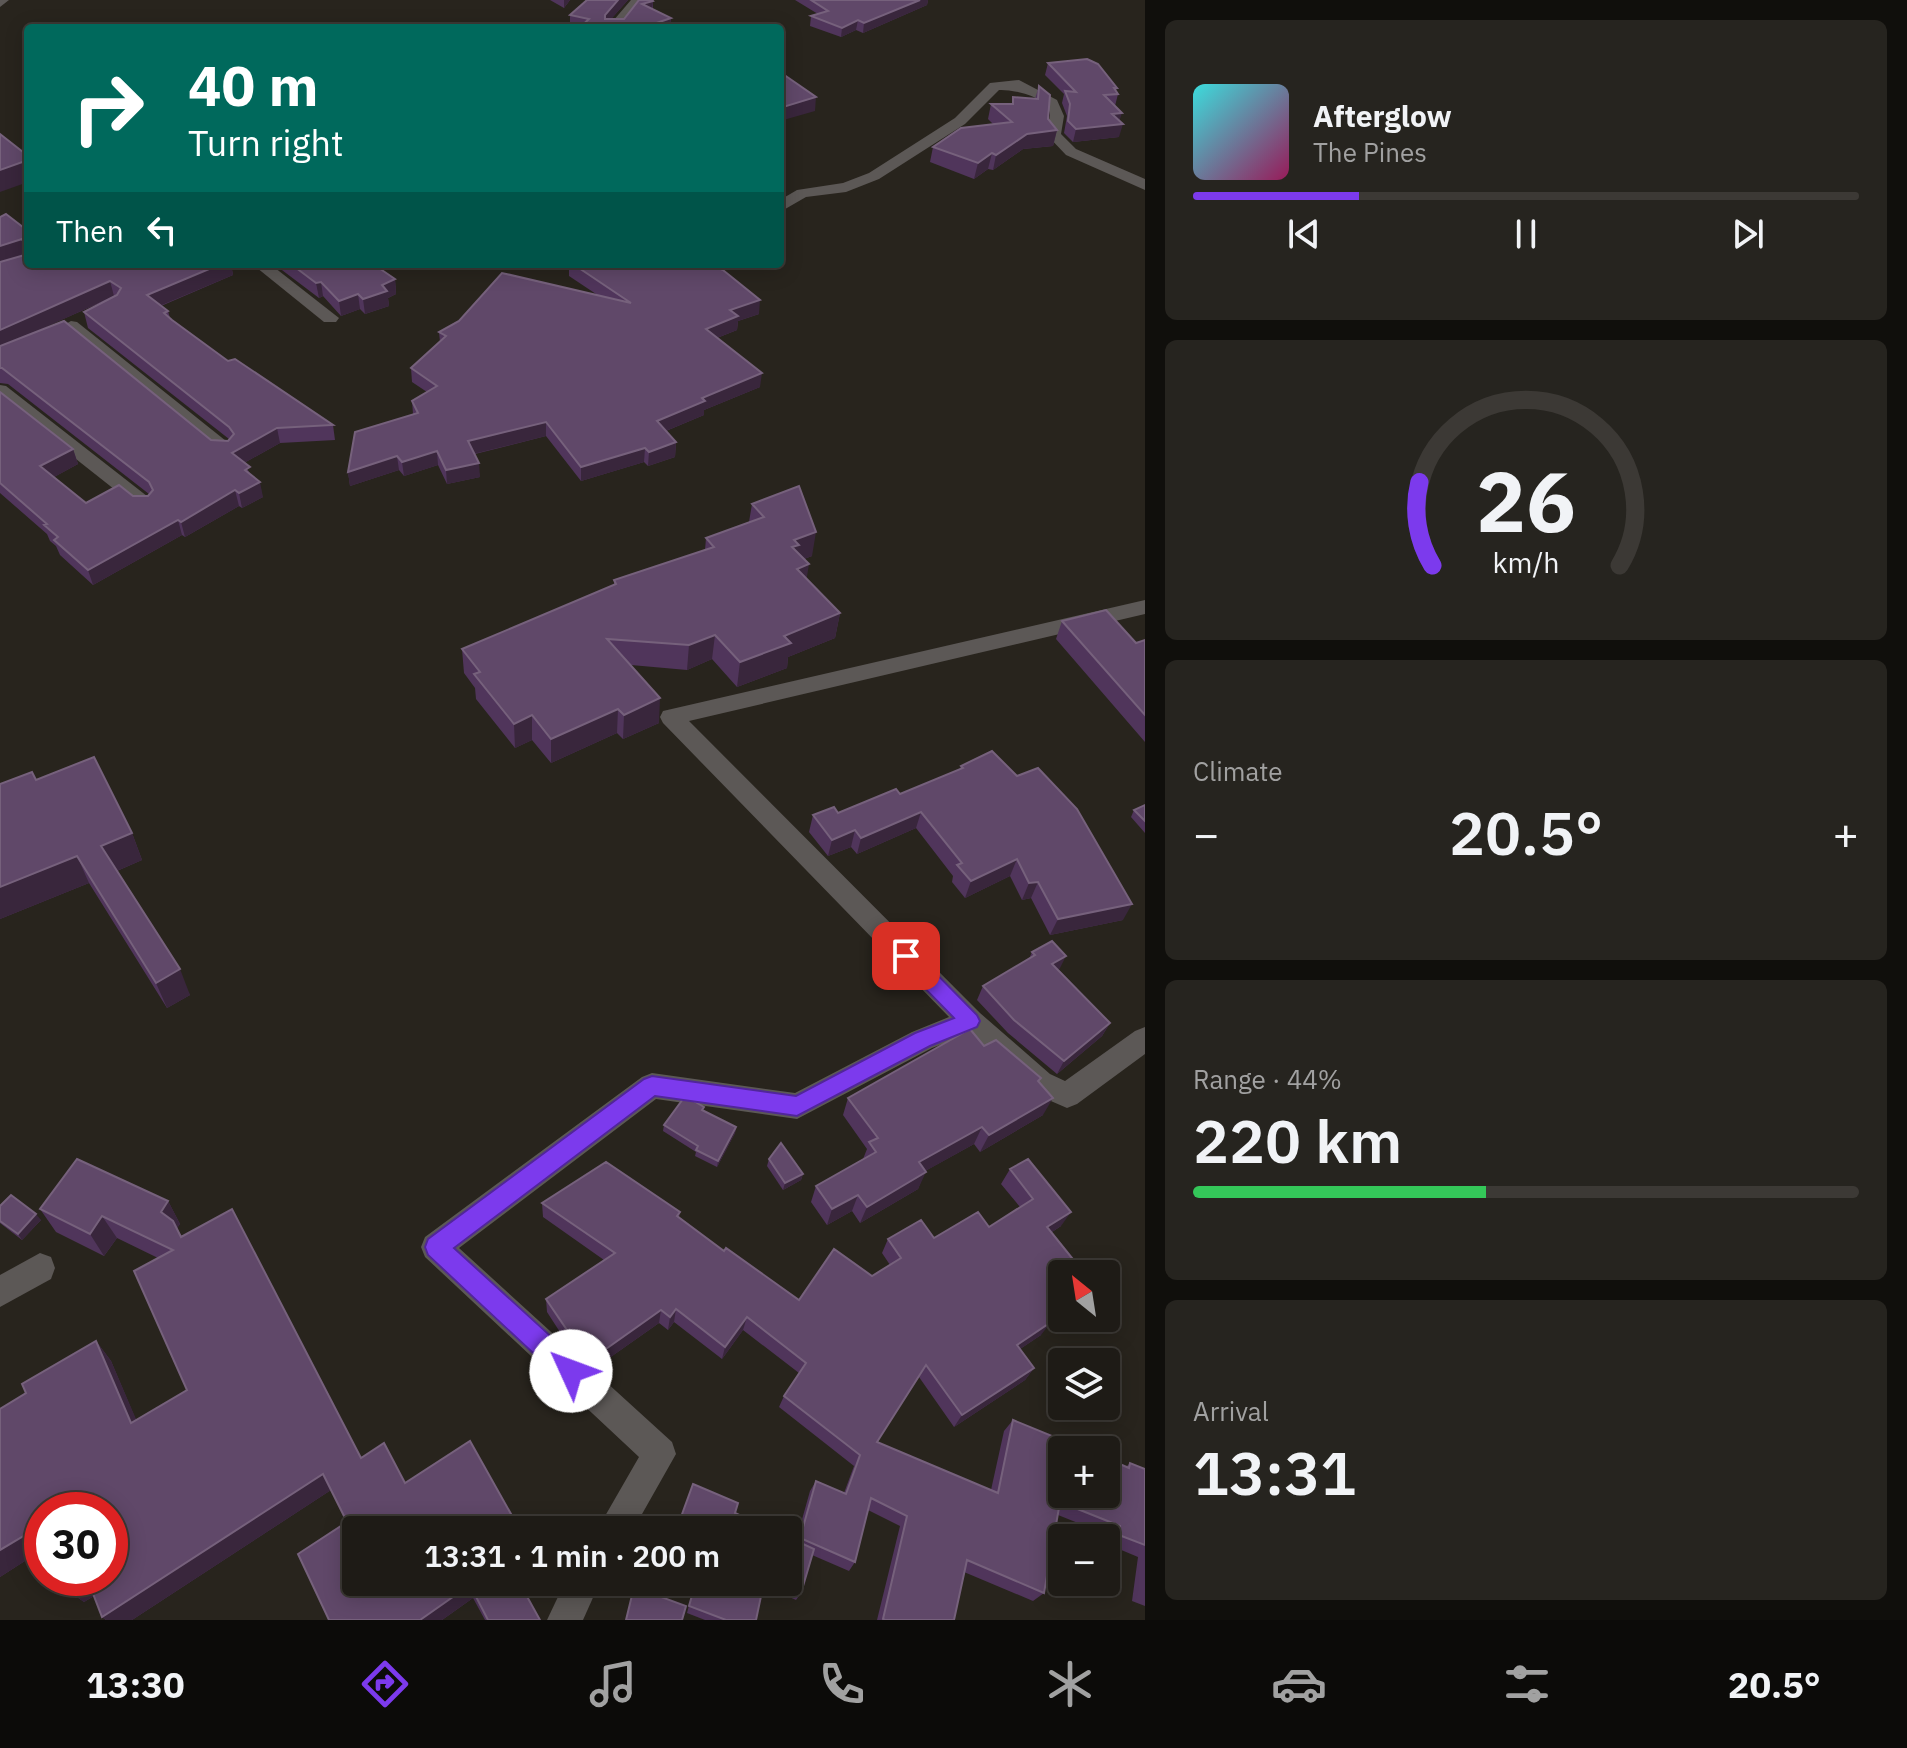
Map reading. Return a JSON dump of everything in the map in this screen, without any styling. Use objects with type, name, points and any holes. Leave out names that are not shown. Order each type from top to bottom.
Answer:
[{"type":"street","points":[[617,24],[638,0]]},
{"type":"street","points":[[784,204],[802,193],[846,187],[874,176],[960,121],[995,86],[1010,83],[1019,84],[1052,103],[1057,116],[1054,135],[1071,152],[1145,185]]},
{"type":"street","points":[[265,268],[330,318]]},
{"type":"street","points":[[71,326],[224,449]]},
{"type":"street","points":[[0,390],[145,504]]},
{"type":"street","points":[[1145,607],[671,717],[970,1021],[1040,1083],[1067,1095],[1145,1039]]},
{"type":"street","points":[[622,1516],[660,1454],[436,1247],[652,1086],[797,1106],[922,1040],[970,1021]]},
{"type":"street","points":[[0,1292],[40,1268]]},
{"type":"street","points":[[565,1620],[576,1596]]},
{"type":"building","points":[[587,0],[618,0],[605,19],[624,19],[639,0],[652,0],[642,4],[671,18],[654,24],[583,24],[589,19],[570,15]]},
{"type":"building","points":[[811,0],[920,0],[864,23],[858,20],[842,28],[811,16],[828,11]]},
{"type":"building","points":[[1087,59],[1098,64],[1117,88],[1114,88],[1118,94],[1104,95],[1122,113],[1112,114],[1123,124],[1076,129],[1068,121],[1070,104],[1065,91],[1076,92],[1048,63]]},
{"type":"building","points":[[784,75],[816,97],[784,107]]},
{"type":"building","points":[[1039,86],[1050,95],[1048,119],[1057,130],[1027,134],[978,163],[933,147],[961,128],[1012,122],[991,104],[1013,104],[1013,97],[1038,99]]},
{"type":"building","points":[[0,134],[24,153],[24,161],[0,170]]},
{"type":"building","points":[[6,214],[24,228],[24,243],[22,239],[0,246],[0,217]]},
{"type":"building","points":[[24,255],[24,268],[211,268],[147,295],[168,311],[164,313],[172,320],[228,361],[235,359],[333,425],[277,428],[232,453],[250,467],[245,470],[260,482],[239,493],[235,490],[88,570],[54,540],[58,537],[44,525],[47,524],[0,483],[0,392],[73,449],[40,466],[86,503],[119,485],[133,496],[148,496],[153,490],[149,482],[0,368],[0,346],[64,321],[211,440],[228,441],[234,434],[84,312],[117,295],[121,288],[110,281],[0,330],[0,262]]},
{"type":"building","points":[[296,268],[379,268],[395,279],[382,285],[387,291],[363,299],[358,294],[339,301],[321,282],[316,283]]},
{"type":"building","points":[[579,268],[723,270],[760,300],[730,310],[738,316],[706,329],[762,373],[657,421],[676,442],[649,452],[645,448],[581,467],[546,422],[468,441],[479,463],[446,470],[437,451],[402,462],[397,456],[348,472],[355,432],[418,413],[412,401],[437,386],[411,368],[446,336],[439,332],[459,321],[502,273],[631,303]]},
{"type":"building","points":[[799,486],[816,532],[794,540],[799,545],[792,547],[809,564],[797,569],[840,613],[784,636],[791,643],[740,662],[715,635],[689,645],[607,639],[660,698],[624,715],[618,709],[551,739],[532,715],[514,724],[474,674],[480,672],[462,649],[616,584],[614,580],[714,547],[706,538],[764,517],[752,504]]},
{"type":"building","points":[[1106,610],[1136,643],[1145,640],[1145,715],[1062,621]]},
{"type":"building","points":[[992,751],[1017,776],[1038,768],[1077,809],[1132,904],[1058,919],[1038,882],[1029,883],[1017,859],[971,881],[957,865],[962,863],[921,812],[861,838],[855,830],[832,840],[813,815],[834,807],[838,813],[896,789],[900,794],[963,768],[961,766]]},
{"type":"building","points":[[94,757],[132,833],[101,846],[180,969],[156,983],[77,856],[0,887],[0,784],[32,772],[36,780]]},
{"type":"building","points":[[1145,805],[1145,821],[1134,810]]},
{"type":"building","points":[[1052,941],[1066,956],[1052,964],[1110,1023],[1064,1061],[1014,1020],[983,986],[1035,955],[1032,952]]},
{"type":"building","points":[[970,1029],[984,1046],[996,1040],[1041,1078],[1038,1081],[1053,1098],[989,1135],[982,1127],[919,1162],[926,1172],[867,1207],[858,1195],[832,1209],[816,1186],[876,1152],[869,1142],[878,1138],[848,1098]]},
{"type":"building","points":[[683,1099],[692,1100],[704,1107],[702,1110],[736,1127],[718,1161],[696,1150],[698,1146],[664,1125]]},
{"type":"building","points":[[781,1143],[803,1174],[785,1183],[769,1159]]},
{"type":"building","points":[[77,1159],[168,1201],[161,1212],[173,1221],[181,1237],[232,1209],[361,1458],[384,1443],[405,1483],[470,1441],[512,1516],[344,1516],[323,1474],[102,1617],[94,1596],[128,1596],[128,1492],[24,1492],[24,1536],[0,1550],[0,1409],[26,1393],[22,1384],[96,1341],[131,1423],[187,1390],[134,1271],[173,1250],[102,1216],[90,1234],[40,1209]]},
{"type":"building","points":[[1028,1159],[1071,1212],[1047,1227],[1074,1260],[1048,1260],[1048,1324],[1017,1345],[1034,1368],[962,1415],[926,1365],[877,1442],[998,1493],[1013,1420],[1052,1436],[1048,1436],[1048,1508],[1059,1508],[1056,1524],[1048,1524],[1048,1570],[1044,1593],[967,1560],[954,1620],[883,1619],[907,1516],[871,1498],[855,1562],[802,1539],[816,1481],[846,1494],[860,1455],[784,1396],[806,1363],[747,1317],[725,1347],[676,1309],[670,1317],[661,1310],[596,1356],[567,1330],[546,1299],[615,1253],[542,1203],[606,1162],[680,1212],[677,1216],[724,1251],[726,1248],[799,1300],[834,1249],[872,1276],[901,1258],[888,1239],[921,1220],[934,1238],[978,1212],[989,1227],[1033,1199],[1010,1169]]},
{"type":"building","points":[[11,1195],[36,1214],[18,1234],[0,1221],[0,1206]]},
{"type":"building","points":[[1130,1463],[1145,1469],[1145,1545],[1120,1535],[1120,1524],[1075,1508],[1120,1508],[1120,1464],[1129,1468]]},
{"type":"building","points":[[693,1484],[738,1503],[735,1513],[742,1516],[681,1516]]},
{"type":"building","points":[[342,1525],[342,1596],[454,1596],[420,1620],[329,1620],[298,1554]]},
{"type":"building","points":[[802,1543],[814,1549],[802,1590]]},
{"type":"building","points":[[476,1596],[527,1596],[540,1620],[488,1620]]},
{"type":"building","points":[[632,1596],[659,1596],[686,1606],[682,1620],[626,1620]]},
{"type":"building","points":[[692,1596],[761,1596],[756,1620],[726,1620],[689,1606]]},
{"type":"route","points":[[571,1371],[436,1247],[652,1086],[797,1106],[922,1040],[970,1021],[906,956]]}]
